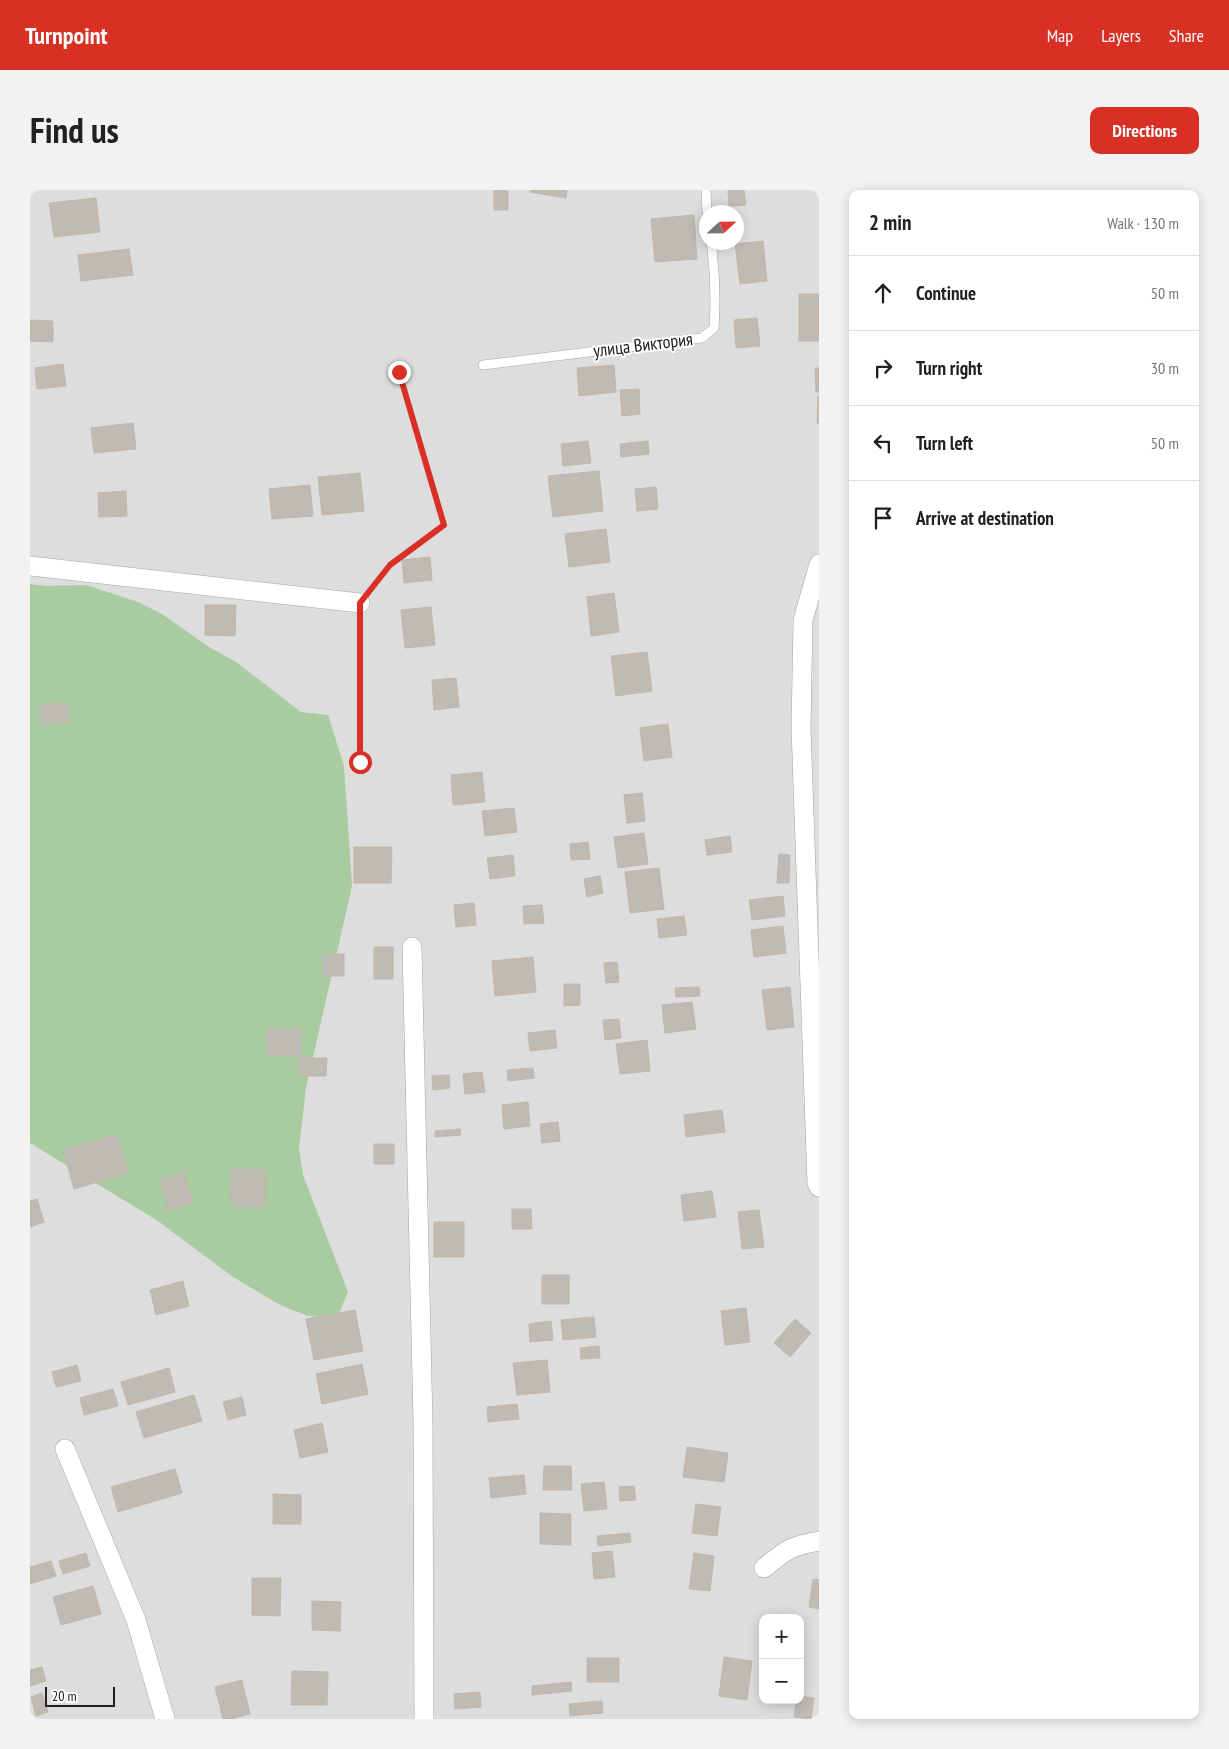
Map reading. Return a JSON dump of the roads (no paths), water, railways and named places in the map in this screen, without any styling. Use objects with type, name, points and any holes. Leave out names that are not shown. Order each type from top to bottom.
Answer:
[{"type":"street","points":[[819,564],[803,620],[801,728],[819,1187]]},
{"type":"street","points":[[30,566],[360,603]]},
{"type":"street","points":[[412,947],[423,1422],[424,1719]]},
{"type":"street","points":[[65,1449],[136,1620],[165,1719]]},
{"type":"street","points":[[764,1568],[786,1550],[800,1544],[819,1541]]},
{"type":"lane","points":[[706,190],[707,205]]},
{"type":"lane","name":"улица Виктория","points":[[483,365],[702,338],[714,328],[716,307],[715,270],[712,250]]}]
